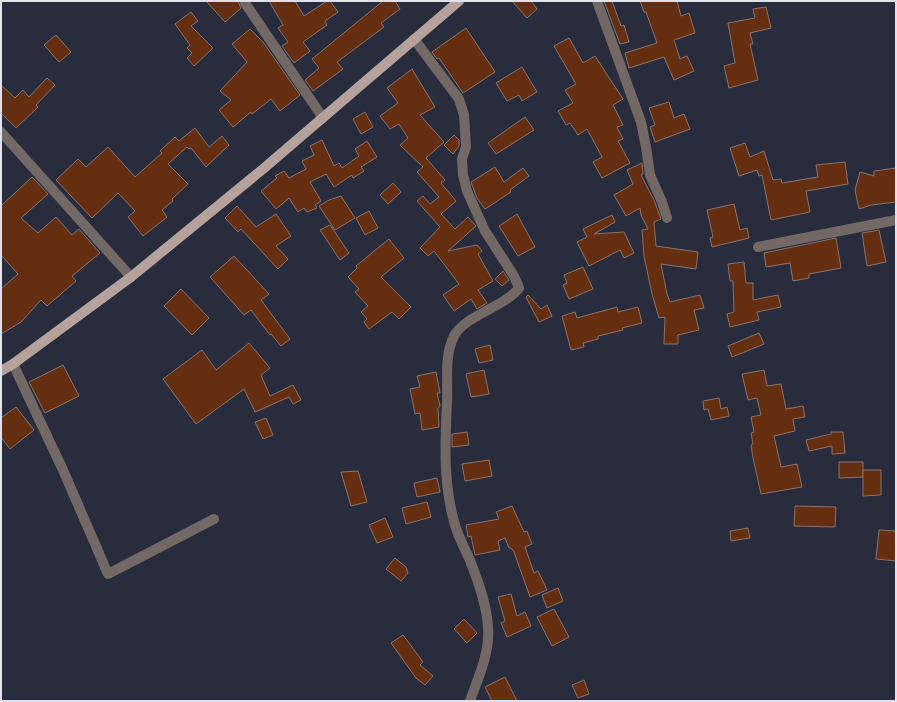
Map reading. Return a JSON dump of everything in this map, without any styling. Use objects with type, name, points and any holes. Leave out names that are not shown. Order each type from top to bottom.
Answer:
[{"type":"main road","points":[[1,371],[13,364],[131,277],[323,118],[460,1]]},
{"type":"street","points":[[597,1],[640,122],[650,175],[662,202],[667,218]]},
{"type":"street","points":[[245,3],[323,118]]},
{"type":"street","points":[[414,40],[459,99],[464,115],[466,147],[462,159],[463,175],[467,191],[485,231],[514,276],[519,288],[512,297],[483,313],[455,334],[447,355],[444,452],[449,502],[456,527],[470,560],[484,600],[488,627],[488,644],[484,662],[470,701]]},
{"type":"street","points":[[1,132],[131,277]]},
{"type":"street","points":[[758,247],[896,220]]},
{"type":"street","points":[[13,364],[63,470],[108,574],[214,519]]},
{"type":"building","points":[[206,1],[238,1],[241,8],[225,22]]},
{"type":"building","points":[[269,1],[295,1],[304,16],[327,1],[330,1],[338,12],[325,21],[327,25],[303,42],[310,51],[294,63],[282,46],[288,42],[278,28],[283,25]]},
{"type":"building","points":[[383,1],[395,1],[400,9],[381,23],[384,27],[337,62],[343,69],[313,91],[305,80],[319,68],[312,59]]},
{"type":"building","points":[[512,1],[531,1],[537,9],[527,18]]},
{"type":"building","points":[[604,1],[612,1],[621,26],[624,25],[629,42],[620,44]]},
{"type":"building","points":[[640,1],[677,1],[681,16],[689,13],[695,33],[674,40],[680,59],[687,56],[694,71],[674,80],[664,57],[629,68],[625,53],[657,43],[646,12],[644,12]]},
{"type":"building","points":[[766,7],[771,28],[750,33],[753,44],[750,44],[758,80],[729,88],[724,66],[735,63],[728,23],[755,18],[753,9]]},
{"type":"building","points":[[191,12],[198,21],[191,26],[213,48],[194,66],[187,58],[192,53],[187,48],[190,45],[175,24]]},
{"type":"building","points":[[466,28],[495,72],[463,93],[439,58],[437,59],[432,52]]},
{"type":"building","points":[[250,29],[263,42],[300,95],[280,111],[271,99],[252,114],[251,112],[233,127],[219,110],[231,100],[220,91],[247,62],[232,44]]},
{"type":"building","points":[[56,35],[71,52],[59,62],[44,45]]},
{"type":"building","points":[[569,38],[583,63],[595,56],[623,99],[613,105],[623,125],[617,127],[623,139],[618,141],[630,163],[602,178],[593,162],[602,157],[587,129],[578,135],[570,123],[566,125],[558,111],[573,103],[565,90],[576,84],[554,46]]},
{"type":"building","points":[[522,67],[537,92],[522,101],[519,95],[507,101],[496,83]]},
{"type":"building","points":[[412,69],[435,107],[420,115],[444,142],[426,158],[445,180],[441,183],[456,201],[441,214],[455,229],[468,217],[476,226],[448,251],[477,245],[482,251],[478,254],[493,281],[478,290],[487,303],[477,309],[471,299],[454,311],[443,295],[459,284],[434,251],[428,256],[420,248],[440,227],[417,201],[423,196],[430,204],[439,197],[417,172],[423,167],[400,145],[408,138],[399,124],[390,129],[380,116],[398,103],[387,88]]},
{"type":"building","points":[[47,78],[55,85],[36,105],[38,107],[16,128],[1,113],[1,85],[15,98],[23,90],[29,97]]},
{"type":"building","points":[[669,102],[674,118],[684,114],[690,129],[655,142],[650,127],[655,125],[649,108]]},
{"type":"building","points":[[365,112],[373,127],[361,134],[353,119]]},
{"type":"building","points":[[525,117],[534,130],[496,154],[488,143]]},
{"type":"building","points":[[195,128],[209,147],[222,136],[229,145],[206,167],[191,148],[189,149],[187,147],[168,164],[188,184],[172,199],[173,201],[162,210],[167,217],[143,236],[128,217],[135,211],[118,193],[92,218],[56,180],[78,159],[86,167],[108,147],[135,177],[162,153],[160,151],[175,137],[179,141]]},
{"type":"building","points":[[454,135],[459,140],[459,146],[453,154],[444,145]]},
{"type":"building","points":[[322,140],[334,166],[339,163],[342,168],[359,156],[355,149],[367,141],[377,157],[361,167],[364,171],[353,178],[352,175],[334,187],[326,174],[310,182],[321,201],[315,205],[317,208],[307,212],[304,208],[298,212],[289,198],[276,209],[261,191],[277,178],[275,176],[284,171],[289,178],[306,169],[302,161],[314,155],[310,146]]},
{"type":"building","points":[[745,143],[750,157],[764,151],[773,180],[781,179],[782,183],[818,177],[816,165],[845,162],[848,184],[806,191],[810,212],[771,220],[762,175],[759,176],[757,170],[739,176],[730,148]]},
{"type":"building","points":[[642,163],[643,174],[641,175],[654,200],[661,219],[654,222],[656,246],[698,252],[696,269],[661,264],[670,302],[700,295],[704,308],[694,310],[699,330],[678,335],[678,344],[664,344],[665,317],[659,318],[652,294],[644,256],[642,230],[648,229],[641,215],[640,208],[626,216],[614,195],[633,184],[627,170]]},
{"type":"building","points":[[495,167],[504,182],[523,168],[529,176],[510,190],[511,192],[485,209],[477,198],[471,182]]},
{"type":"building","points":[[896,168],[896,202],[871,205],[859,209],[855,190],[860,172],[874,176],[874,171]]},
{"type":"building","points":[[32,177],[48,194],[21,218],[38,233],[56,217],[72,235],[79,229],[100,253],[72,276],[76,281],[47,306],[41,300],[21,322],[1,334],[1,289],[18,274],[1,255],[1,206]]},
{"type":"building","points":[[393,183],[401,192],[388,204],[380,195]]},
{"type":"building","points":[[341,196],[355,218],[335,230],[319,206],[329,200]]},
{"type":"building","points":[[734,204],[740,230],[747,228],[749,238],[712,247],[710,238],[713,237],[707,210]]},
{"type":"building","points":[[237,206],[256,227],[276,214],[291,236],[276,246],[288,259],[278,269],[241,229],[238,232],[225,218]]},
{"type":"building","points":[[369,211],[378,228],[365,235],[356,218]]},
{"type":"building","points":[[517,214],[535,247],[518,256],[499,226]]},
{"type":"building","points":[[612,215],[615,222],[594,234],[624,232],[634,253],[624,258],[620,250],[589,266],[577,242],[587,237],[583,229]]},
{"type":"building","points":[[330,225],[349,253],[340,260],[320,230]]},
{"type":"building","points":[[879,230],[886,262],[867,266],[862,233]]},
{"type":"building","points":[[836,238],[841,268],[809,274],[809,278],[793,281],[790,263],[766,267],[764,253]]},
{"type":"building","points":[[389,239],[404,258],[381,277],[411,307],[399,319],[392,312],[369,329],[364,322],[367,319],[361,312],[368,306],[355,292],[359,289],[348,277],[357,268],[356,266]]},
{"type":"building","points":[[234,256],[269,294],[261,300],[290,339],[281,346],[271,334],[270,335],[251,310],[244,315],[210,277]]},
{"type":"building","points":[[744,262],[746,283],[753,283],[753,300],[778,295],[781,307],[757,312],[759,320],[730,327],[727,314],[734,312],[733,281],[730,281],[728,264]]},
{"type":"building","points":[[583,267],[593,289],[569,299],[563,285],[567,283],[564,275]]},
{"type":"building","points":[[503,271],[509,280],[502,286],[495,279]]},
{"type":"building","points":[[181,289],[209,318],[192,335],[164,306]]},
{"type":"building","points":[[528,295],[541,309],[547,305],[552,316],[539,322],[526,297]]},
{"type":"building","points":[[617,307],[618,312],[638,307],[642,323],[622,328],[623,330],[598,336],[598,339],[583,343],[584,347],[571,350],[562,316],[575,312],[577,318]]},
{"type":"building","points":[[759,333],[764,344],[732,357],[728,346]]},
{"type":"building","points":[[249,343],[270,368],[261,375],[270,396],[293,385],[301,400],[293,404],[289,397],[255,412],[244,389],[196,424],[163,379],[202,350],[216,370]]},
{"type":"building","points":[[490,345],[493,360],[479,363],[475,349]]},
{"type":"building","points":[[63,365],[79,396],[45,413],[29,382]]},
{"type":"building","points":[[484,370],[489,394],[471,397],[466,374]]},
{"type":"building","points":[[764,370],[767,386],[781,384],[786,409],[803,406],[805,417],[793,419],[795,431],[774,436],[781,467],[797,464],[802,487],[761,494],[751,445],[753,444],[751,433],[754,432],[751,417],[761,415],[757,398],[748,400],[742,374]]},
{"type":"building","points":[[436,372],[440,393],[437,393],[440,406],[438,408],[439,427],[422,430],[420,413],[415,414],[410,389],[420,387],[417,376]]},
{"type":"building","points":[[719,398],[721,409],[727,407],[729,416],[711,420],[708,409],[704,410],[703,401]]},
{"type":"building","points":[[16,407],[34,430],[10,449],[1,437],[1,418]]},
{"type":"building","points":[[266,418],[273,435],[263,439],[255,422]]},
{"type":"building","points":[[467,432],[469,445],[452,447],[452,434]]},
{"type":"building","points":[[831,432],[843,432],[845,453],[832,454],[832,446],[809,451],[806,440],[831,434]]},
{"type":"building","points":[[489,460],[492,476],[465,481],[462,464]]},
{"type":"building","points":[[839,462],[863,462],[863,477],[839,478]]},
{"type":"building","points":[[863,470],[881,470],[881,495],[863,496]]},
{"type":"building","points":[[358,471],[367,502],[351,506],[341,472]]},
{"type":"building","points":[[437,478],[440,492],[417,497],[414,483]]},
{"type":"building","points":[[427,502],[431,517],[406,524],[402,508]]},
{"type":"building","points":[[512,506],[524,532],[527,531],[532,544],[525,547],[534,573],[538,571],[547,590],[530,597],[514,552],[511,548],[509,548],[505,538],[498,541],[500,550],[475,555],[471,536],[468,537],[466,525],[499,519],[496,512]]},
{"type":"building","points":[[795,506],[836,507],[835,527],[794,526]]},
{"type":"building","points":[[385,518],[393,537],[377,543],[369,525]]},
{"type":"building","points":[[748,528],[750,538],[731,541],[730,531]]},
{"type":"building","points":[[879,530],[896,531],[896,561],[876,559]]},
{"type":"building","points":[[395,558],[406,567],[408,573],[401,581],[386,569]]},
{"type":"building","points":[[558,588],[563,601],[547,608],[542,595]]},
{"type":"building","points":[[511,594],[517,616],[525,612],[531,626],[507,637],[501,623],[505,621],[498,597]]},
{"type":"building","points":[[554,609],[569,637],[552,646],[537,617]]},
{"type":"building","points":[[464,619],[477,633],[467,643],[454,629]]},
{"type":"building","points":[[403,635],[423,662],[420,665],[433,676],[425,685],[416,678],[391,643]]},
{"type":"building","points":[[505,677],[517,701],[492,701],[485,687]]},
{"type":"building","points":[[584,680],[589,694],[578,698],[572,685]]}]
